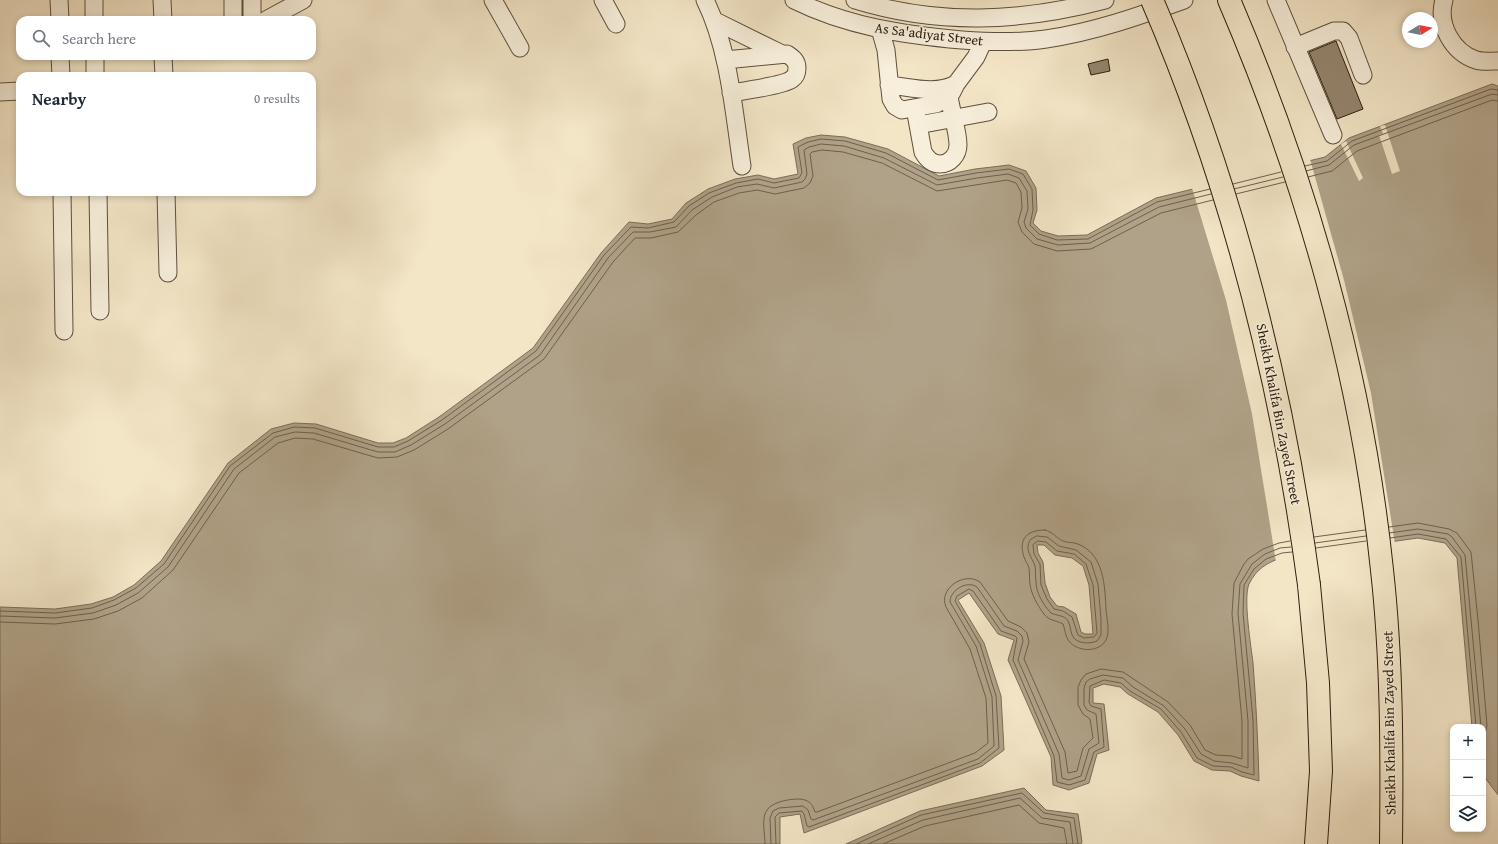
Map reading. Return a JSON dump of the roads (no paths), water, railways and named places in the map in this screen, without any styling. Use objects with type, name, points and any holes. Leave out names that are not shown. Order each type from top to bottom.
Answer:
[{"type":"highway","name":"Sheikh Khalifa Bin Zayed Street","points":[[1152,0],[1200,120],[1217,171],[1248,272],[1272,368],[1284,427],[1301,525],[1309,585],[1318,683],[1320,771],[1316,844]]},
{"type":"highway","name":"Sheikh Khalifa Bin Zayed Street","points":[[1230,0],[1260,74],[1291,162],[1318,251],[1342,341],[1360,425],[1382,570],[1389,663],[1392,792],[1391,844]]},
{"type":"street","points":[[59,0],[60,16]]},
{"type":"street","points":[[94,0],[94,16]]},
{"type":"street","points":[[162,0],[163,16]]},
{"type":"street","points":[[233,0],[233,16]]},
{"type":"street","points":[[252,0],[252,16]]},
{"type":"street","points":[[273,16],[303,0]]},
{"type":"street","points":[[493,0],[520,48]]},
{"type":"street","points":[[603,0],[616,24]]},
{"type":"street","points":[[705,0],[715,21],[725,60],[742,166]]},
{"type":"street","name":"As Sa'adiyat Street","points":[[794,0],[831,16],[880,29],[941,38],[983,42],[1027,41],[1061,36],[1136,17],[1184,0]]},
{"type":"street","name":"As Sa'adiyat Street","points":[[855,0],[909,13],[930,16],[973,18],[1038,13],[1081,6],[1105,0]]},
{"type":"street","points":[[1276,0],[1333,135]]},
{"type":"street","points":[[1444,0],[1442,12],[1445,28],[1457,48],[1477,60],[1498,61]]},
{"type":"street","points":[[715,21],[782,54]]},
{"type":"street","points":[[880,29],[886,50],[891,99],[895,106],[902,110],[936,104],[952,90],[976,57],[983,42]]},
{"type":"street","points":[[1295,47],[1334,32],[1343,31],[1349,38],[1363,75]]},
{"type":"street","points":[[725,60],[787,54],[796,61],[797,72],[791,80],[731,93]]},
{"type":"street","points":[[60,60],[61,72]]},
{"type":"street","points":[[95,60],[96,72]]},
{"type":"street","points":[[164,60],[164,72]]},
{"type":"street","points":[[889,85],[935,90],[952,90]]},
{"type":"street","points":[[915,108],[923,152],[926,157],[934,163],[944,163],[953,158],[958,145],[953,119],[952,90]]},
{"type":"street","points":[[0,92],[16,91]]},
{"type":"street","points":[[918,125],[988,112]]},
{"type":"street","points":[[62,196],[64,331]]},
{"type":"street","points":[[98,196],[100,311]]},
{"type":"street","points":[[166,196],[168,273]]},
{"type":"water","points":[[1492,84],[1498,86],[1498,795],[1486,779],[1486,724],[1472,724],[1457,558],[1445,543],[1418,538],[1283,557],[1263,567],[1252,578],[1247,591],[1247,611],[1253,663],[1259,781],[1230,771],[1212,770],[1194,761],[1178,735],[1158,712],[1128,694],[1120,687],[1104,684],[1093,688],[1093,703],[1104,704],[1109,750],[1097,754],[1089,783],[1069,790],[1053,785],[1051,757],[1008,660],[1014,640],[998,634],[969,593],[958,600],[984,643],[1001,696],[1004,750],[982,766],[804,833],[800,814],[780,817],[780,844],[0,844],[0,607],[55,609],[91,604],[113,597],[134,585],[161,561],[228,463],[271,429],[294,423],[316,424],[378,443],[393,443],[406,438],[439,417],[533,348],[601,253],[629,222],[648,224],[672,219],[686,203],[708,189],[735,179],[758,175],[774,179],[798,174],[793,144],[806,138],[821,135],[845,137],[888,149],[939,176],[975,169],[1009,165],[1026,171],[1036,188],[1037,210],[1033,223],[1041,231],[1058,236],[1087,235],[1156,198],[1325,157],[1349,138]],"holes":[[[1037,545],[1044,545],[1055,555],[1072,558],[1083,566],[1089,585],[1093,634],[1085,634],[1081,632],[1076,614],[1064,607],[1057,606],[1050,597],[1045,583],[1043,562],[1038,553]]]},
{"type":"water","points":[[1024,788],[1046,810],[1078,814],[1081,844],[846,844],[920,811]]}]
